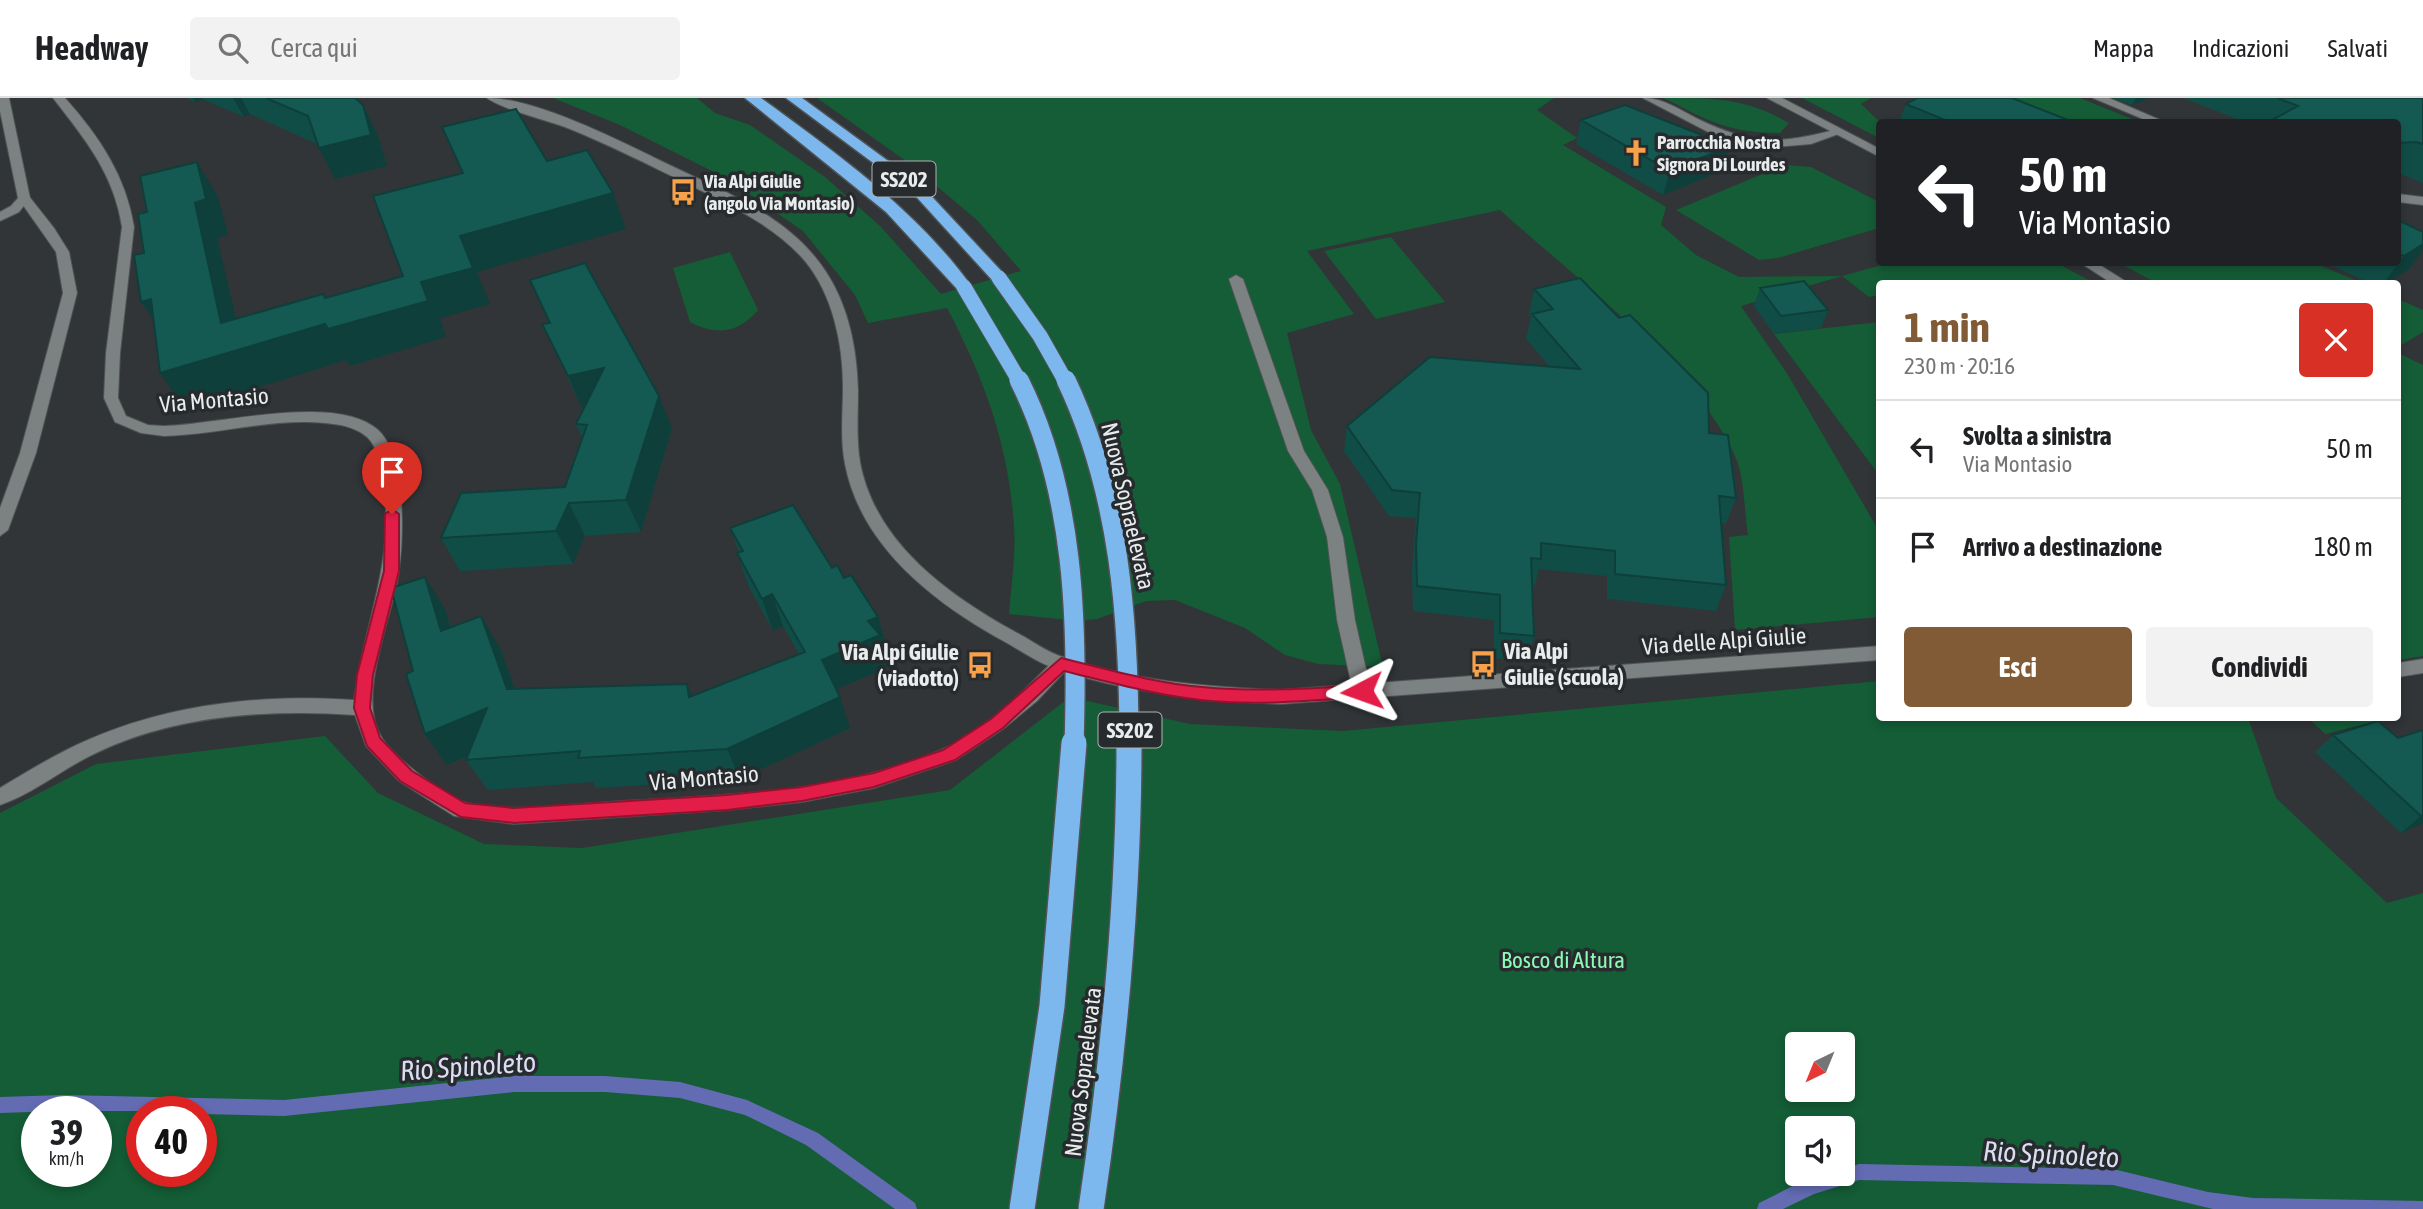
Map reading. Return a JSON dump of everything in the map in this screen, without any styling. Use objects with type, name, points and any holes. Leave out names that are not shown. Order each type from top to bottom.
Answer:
[{"type":"highway","name":"Nuova Sopraelevata","points":[[752,98],[885,200],[933,247],[964,287],[997,339],[1037,422],[1054,483],[1072,587],[1076,660],[1069,825],[1059,952],[1023,1209]]},
{"type":"highway","name":"Nuova Sopraelevata","points":[[793,98],[916,188],[966,239],[1034,325],[1057,364],[1087,433],[1118,558],[1126,616],[1130,723],[1127,871],[1119,990],[1091,1209]]},
{"type":"street","points":[[0,530],[36,428],[70,293],[70,270],[61,246],[24,198],[3,98]]},
{"type":"street","name":"Via Montasio","points":[[59,98],[86,131],[112,174],[126,206],[128,227],[113,353],[111,398],[120,419],[149,430],[282,419],[322,419],[357,425],[374,435],[387,457],[392,501],[391,571],[365,675],[362,708],[373,741],[406,776],[461,810],[514,816],[727,803],[802,794],[874,780],[949,755],[997,724],[1031,696],[1061,664]]},
{"type":"street","name":"Via delle Alpi Giulie","points":[[493,98],[564,120],[615,142],[764,220],[793,242],[821,274],[836,305],[846,339],[850,376],[849,444],[855,475],[876,522],[902,556],[942,594],[988,626],[1061,664],[1200,694],[1280,697],[1876,653]]},
{"type":"street","points":[[1649,98],[1731,138],[1761,146],[1796,145],[1838,132]]},
{"type":"street","points":[[1773,98],[1876,152]]},
{"type":"street","points":[[2099,98],[2152,119]]},
{"type":"street","points":[[0,217],[15,209],[24,198]]},
{"type":"street","points":[[2401,198],[2423,201]]},
{"type":"street","points":[[2092,266],[2117,280]]},
{"type":"street","points":[[1236,279],[1296,451],[1321,490],[1335,537],[1346,620],[1362,691]]},
{"type":"street","points":[[2401,670],[2423,666]]},
{"type":"street","points":[[0,797],[79,752],[160,723],[225,711],[286,705],[362,708]]},
{"type":"green space","points":[[553,98],[697,98],[715,113],[750,125],[825,177],[881,227],[941,294],[1021,271],[978,221],[913,166],[817,98],[1554,98],[1537,110],[1577,138],[1563,145],[1666,207],[1661,225],[1696,255],[1739,277],[1842,276],[1741,306],[1788,375],[1876,526],[1876,617],[1735,630],[1729,537],[1748,535],[1738,465],[1717,423],[1693,390],[1663,357],[1596,293],[1500,210],[1307,251],[1354,314],[1287,333],[1311,430],[1340,484],[1383,667],[1318,664],[1285,655],[1245,628],[1175,600],[1146,601],[1097,619],[1080,621],[1009,614],[1014,538],[1007,469],[984,388],[947,308],[868,323],[855,295],[803,231],[724,177],[620,125]]},
{"type":"green space","points":[[1664,98],[1730,101],[1759,109],[1789,123],[1780,133],[1732,128]]},
{"type":"green space","points":[[1802,98],[1871,98],[1861,104],[1877,119],[1876,136]]},
{"type":"green space","points":[[2002,98],[2080,98],[2132,119],[2054,119]]},
{"type":"green space","points":[[1784,165],[1811,167],[1876,200],[1876,229],[1778,258],[1759,260],[1676,210]]},
{"type":"green space","points":[[1391,237],[1445,302],[1376,319],[1324,251]]},
{"type":"green space","points":[[730,252],[758,310],[743,324],[727,330],[709,329],[690,322],[673,268]]},
{"type":"green space","points":[[1878,266],[2062,266],[2088,280],[1876,280],[1876,296],[1869,297],[1842,276]]},
{"type":"green space","points":[[2125,266],[2321,266],[2355,280],[2151,280]]},
{"type":"green space","points":[[2401,300],[2423,310],[2423,332],[2401,345]]},
{"type":"green space","points":[[1876,322],[1876,471],[1774,334]]},
{"type":"green space","points":[[2401,354],[2423,365],[2423,656],[2401,660]]},
{"type":"green space","name":"Bosco di Altura","points":[[1876,681],[1876,721],[2249,721],[2276,798],[2387,903],[2423,893],[2423,1209],[0,1209],[0,813],[96,764],[325,736],[378,793],[484,844],[582,848],[950,790],[1070,697],[1190,724],[1343,731]]},
{"type":"green space","points":[[2311,721],[2376,721],[2325,734]]},
{"type":"building","points":[[266,98],[355,98],[363,105],[371,135],[319,148],[308,116]]},
{"type":"building","points":[[1917,98],[2012,98],[2065,119],[1943,119],[1906,104]]},
{"type":"building","points":[[2277,98],[2423,98],[2423,144],[2401,143],[2401,119],[2274,119],[2298,106]]},
{"type":"building","points":[[1625,105],[1730,146],[1670,171],[1581,120]]},
{"type":"building","points":[[516,109],[547,161],[587,150],[613,193],[460,236],[473,268],[421,282],[428,301],[328,329],[325,324],[160,373],[151,299],[141,302],[134,255],[144,253],[138,214],[147,212],[140,176],[197,162],[206,199],[195,203],[221,323],[323,294],[325,298],[403,276],[373,196],[463,173],[442,127]]},
{"type":"building","points":[[2401,221],[2423,232],[2423,244],[2404,256],[2401,255]]},
{"type":"building","points":[[585,263],[659,396],[626,500],[569,503],[556,531],[441,538],[461,493],[565,487],[587,425],[576,424],[604,368],[568,376],[542,324],[550,323],[530,280]]},
{"type":"building","points":[[1580,278],[1619,318],[1630,315],[1708,393],[1709,433],[1728,435],[1736,498],[1719,496],[1726,585],[1615,574],[1615,551],[1541,543],[1541,559],[1531,558],[1534,636],[1500,633],[1500,595],[1417,586],[1416,544],[1420,493],[1392,490],[1347,426],[1430,357],[1580,369],[1532,314],[1553,309],[1534,289]]},
{"type":"building","points":[[1804,281],[1828,310],[1781,316],[1760,288]]},
{"type":"building","points":[[793,505],[832,568],[837,565],[844,578],[851,575],[878,617],[868,621],[880,635],[822,660],[840,697],[727,749],[578,758],[580,751],[466,760],[487,708],[425,734],[406,674],[413,671],[391,588],[425,577],[441,631],[481,616],[507,689],[687,684],[689,697],[805,652],[772,594],[762,599],[737,553],[743,551],[730,528]]},
{"type":"building","points":[[2378,721],[2398,738],[2423,730],[2421,816],[2333,735]]},
{"type":"waterway","name":"Rio Spinoleto","points":[[0,1105],[63,1103],[284,1108],[514,1084],[605,1084],[680,1090],[747,1108],[812,1139],[909,1209]]},
{"type":"waterway","name":"Rio Spinoleto","points":[[1765,1209],[1812,1186],[1859,1172],[2113,1177],[2208,1200],[2253,1206],[2423,1209]]},
{"type":"place","name":"Parrocchia Nostra Signora Di Lourdes","points":[[1636,153]]},
{"type":"place","name":"Via Alpi Giulie (angolo Via Montasio)","points":[[683,192]]},
{"type":"place","name":"Via Alpi Giulie (scuola)","points":[[1483,664]]},
{"type":"place","name":"Via Alpi Giulie (viadotto)","points":[[980,665]]},
{"type":"route","points":[[392,514],[391,571],[365,675],[362,708],[373,741],[406,776],[461,810],[514,816],[727,803],[802,794],[874,780],[949,755],[997,724],[1031,696],[1061,664],[1200,694],[1280,697],[1362,691]]}]
